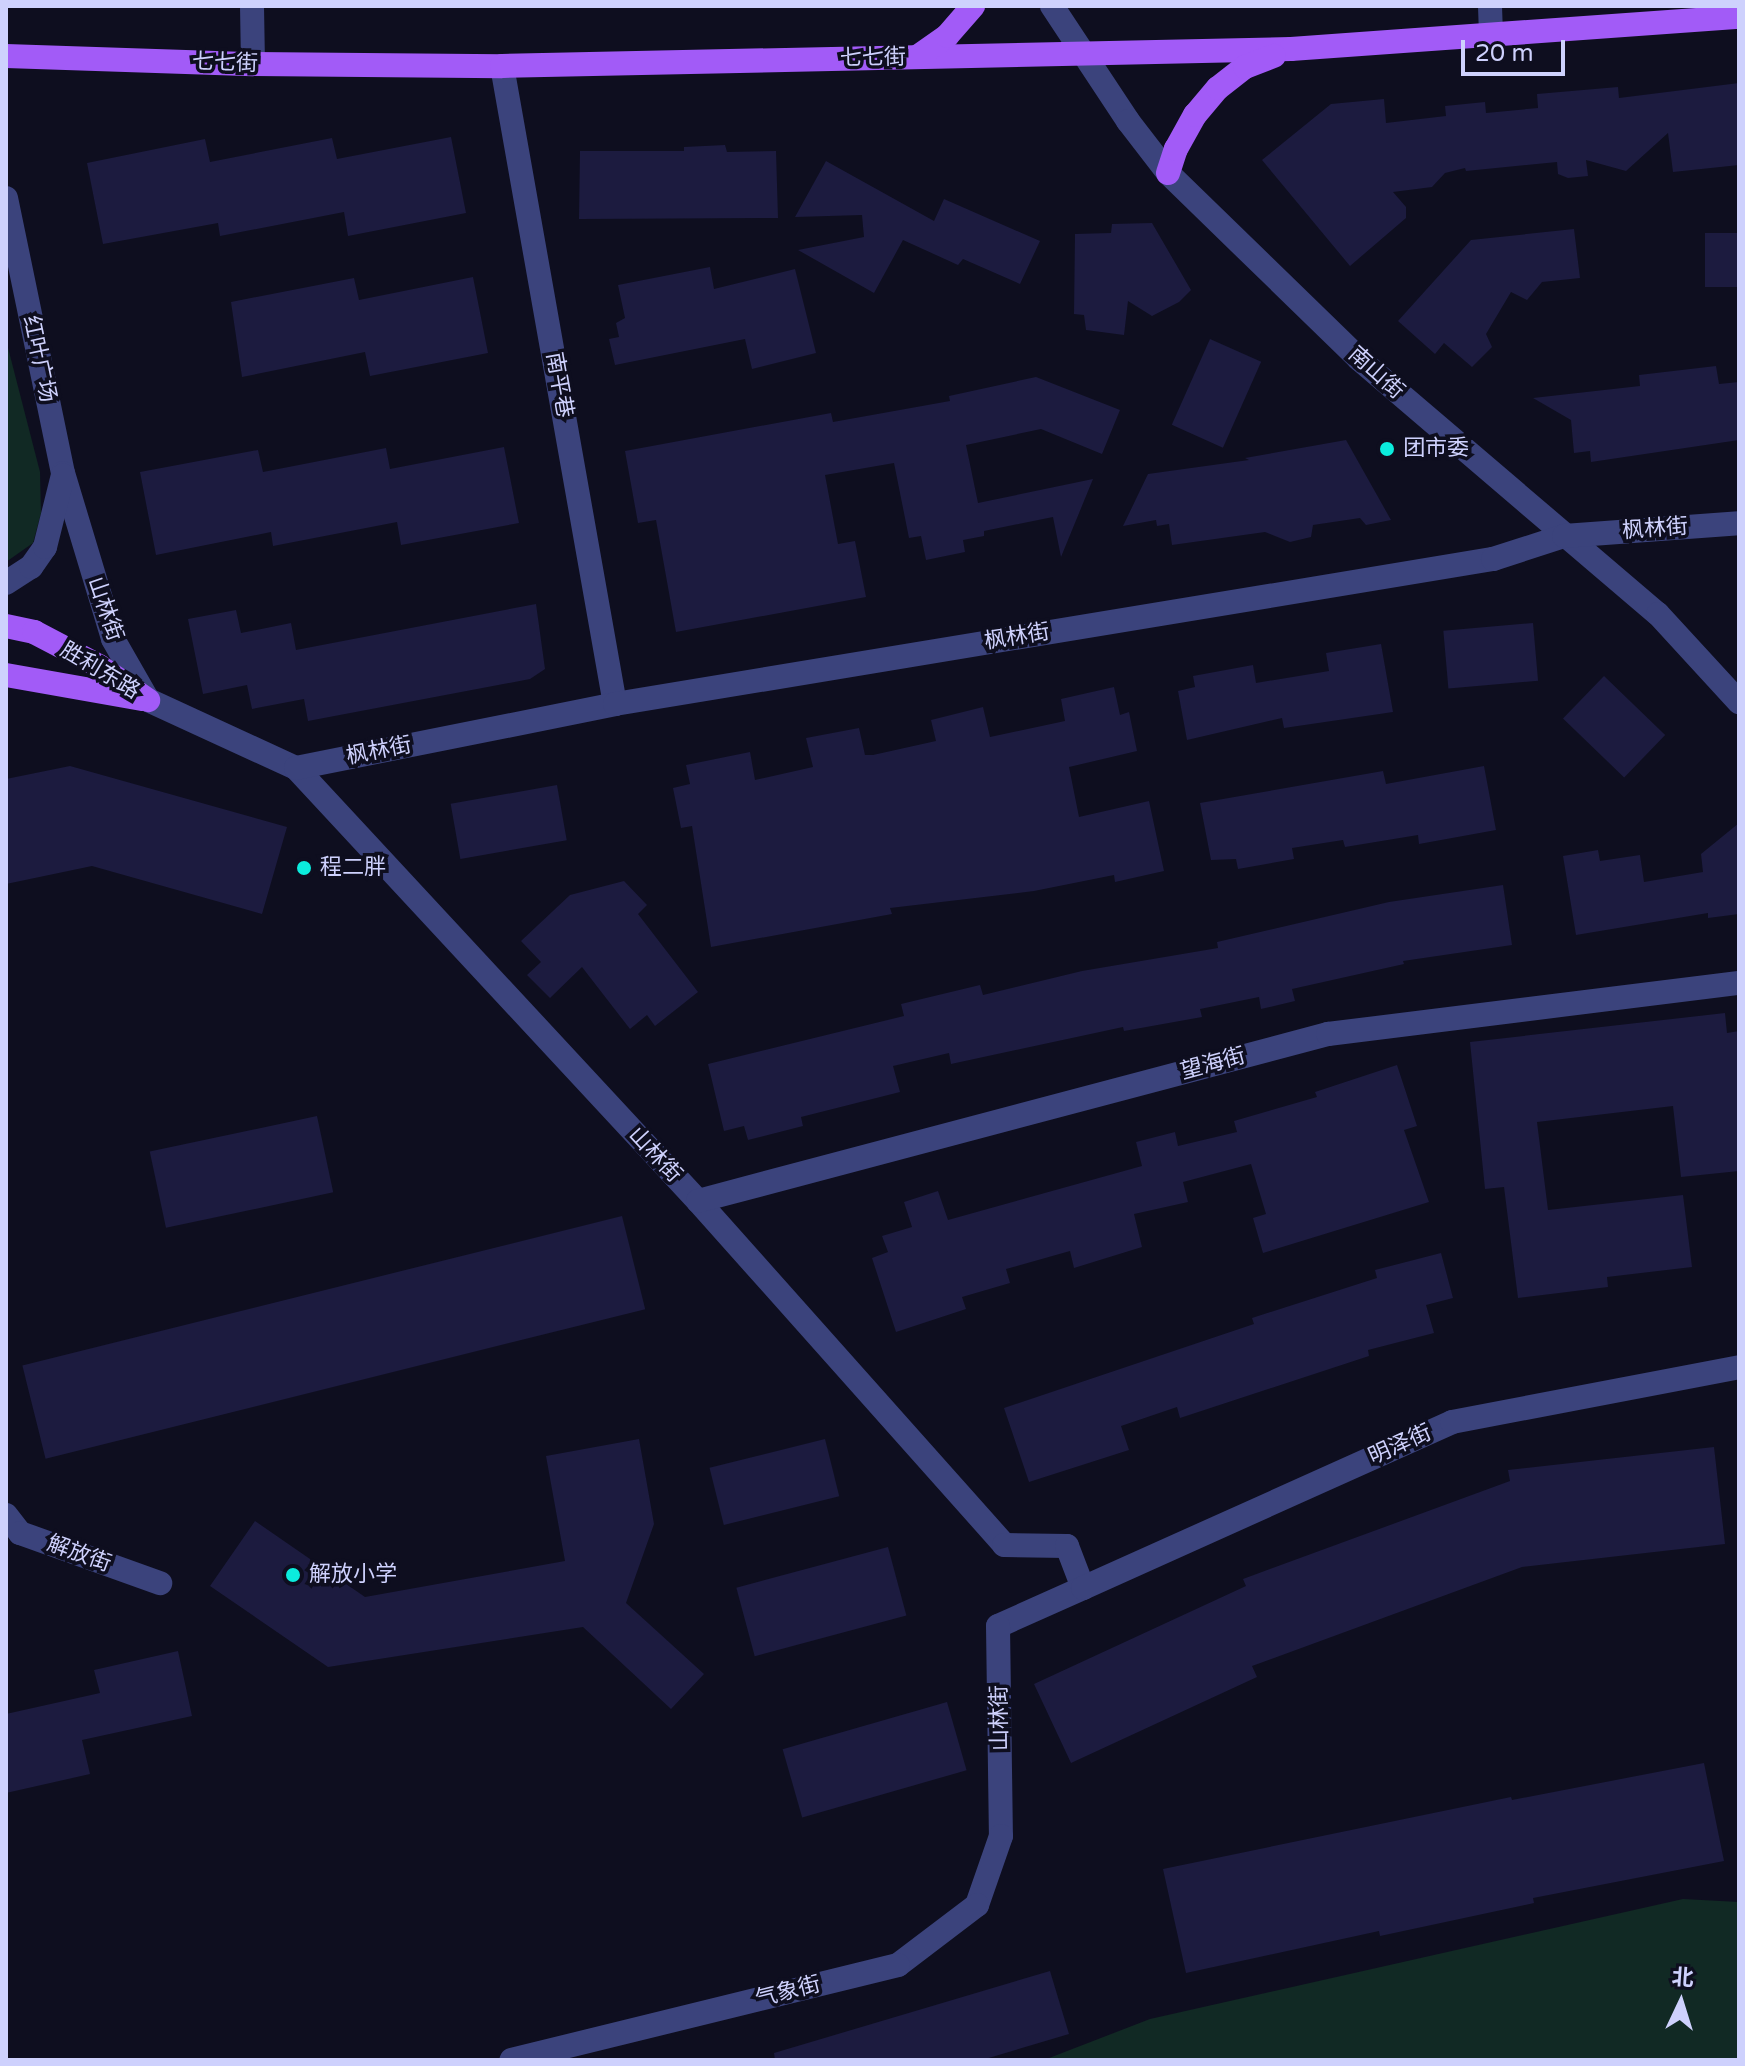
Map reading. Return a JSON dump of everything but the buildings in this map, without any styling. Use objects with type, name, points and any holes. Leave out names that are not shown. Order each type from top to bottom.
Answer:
[{"type":"main road","points":[[917,57],[947,36],[973,6]]},
{"type":"main road","name":"七七街","points":[[6,56],[253,64],[502,66],[1083,54],[1291,49],[1739,17]]},
{"type":"main road","points":[[1168,173],[1176,149],[1195,115],[1218,88],[1245,67],[1291,49]]},
{"type":"main road","name":"胜利东路","points":[[6,626],[34,632],[99,666],[148,700]]},
{"type":"main road","name":"胜利东路","points":[[6,675],[148,700]]},
{"type":"street","points":[[252,6],[253,64]]},
{"type":"street","name":"南山街","points":[[1052,6],[1168,173],[1359,359],[1658,614],[1739,702]]},
{"type":"street","points":[[1490,6],[1491,35]]},
{"type":"street","name":"南平巷","points":[[502,66],[615,704]]},
{"type":"street","name":"红叶广场","points":[[6,198],[63,473]]},
{"type":"street","points":[[6,583],[31,567],[45,547],[63,473]]},
{"type":"street","name":"山林街","points":[[63,473],[113,639],[148,700],[296,768],[698,1201],[1004,1545],[1067,1546],[1083,1588],[998,1626],[1001,1836]]},
{"type":"street","name":"枫林街","points":[[296,768],[615,704],[1493,559],[1564,536],[1739,523]]},
{"type":"street","name":"望海街","points":[[698,1201],[1328,1034],[1739,983]]},
{"type":"street","name":"明泽街","points":[[1083,1588],[1452,1422],[1739,1367]]},
{"type":"street","name":"解放街","points":[[6,1515],[20,1533],[160,1583]]},
{"type":"street","name":"气象街","points":[[511,2060],[898,1965],[977,1905],[1001,1836]]},
{"type":"green space","points":[[6,340],[40,472],[41,513],[33,543],[6,562]]},
{"type":"green space","points":[[1683,1899],[1739,1902],[1739,2060],[1044,2060],[1150,2019]]},
{"type":"place","name":"团市委","points":[[1387,449]]},
{"type":"place","name":"程二胖","points":[[304,868]]},
{"type":"place","name":"解放小学","points":[[293,1575]]}]
